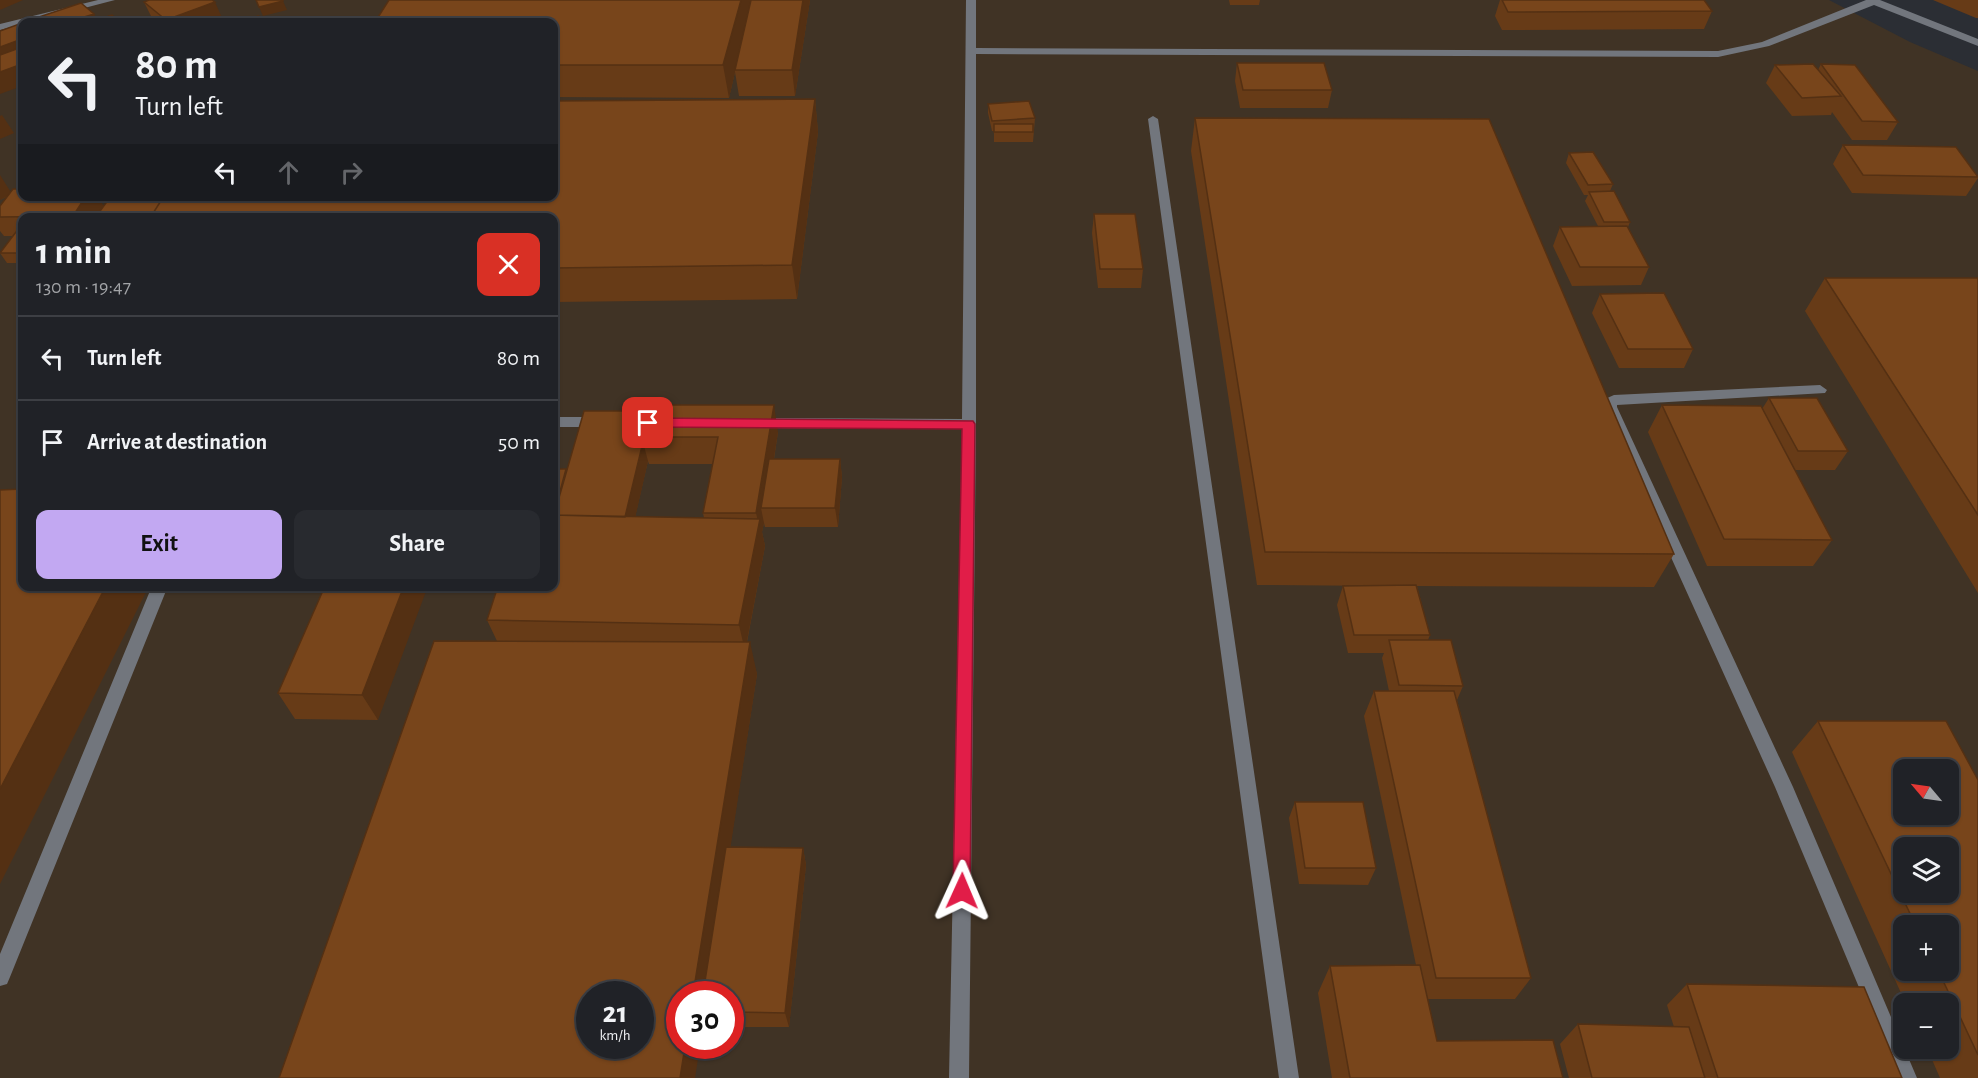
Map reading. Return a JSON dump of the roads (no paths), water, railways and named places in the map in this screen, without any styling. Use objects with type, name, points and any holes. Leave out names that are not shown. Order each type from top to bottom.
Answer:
[{"type":"street","points":[[37,18],[110,0]]},
{"type":"street","points":[[959,1078],[969,424],[971,0]]},
{"type":"street","points":[[970,51],[1718,54],[1765,44],[1872,1],[1978,43]]},
{"type":"street","points":[[0,27],[18,23]]},
{"type":"street","points":[[1152,119],[1289,1078]]},
{"type":"street","points":[[1820,390],[1614,400],[1610,402],[1610,407],[1784,787],[1907,1078]]},
{"type":"street","points":[[558,422],[612,422]]},
{"type":"street","points":[[741,423],[969,424]]},
{"type":"street","points":[[0,976],[158,591]]}]
